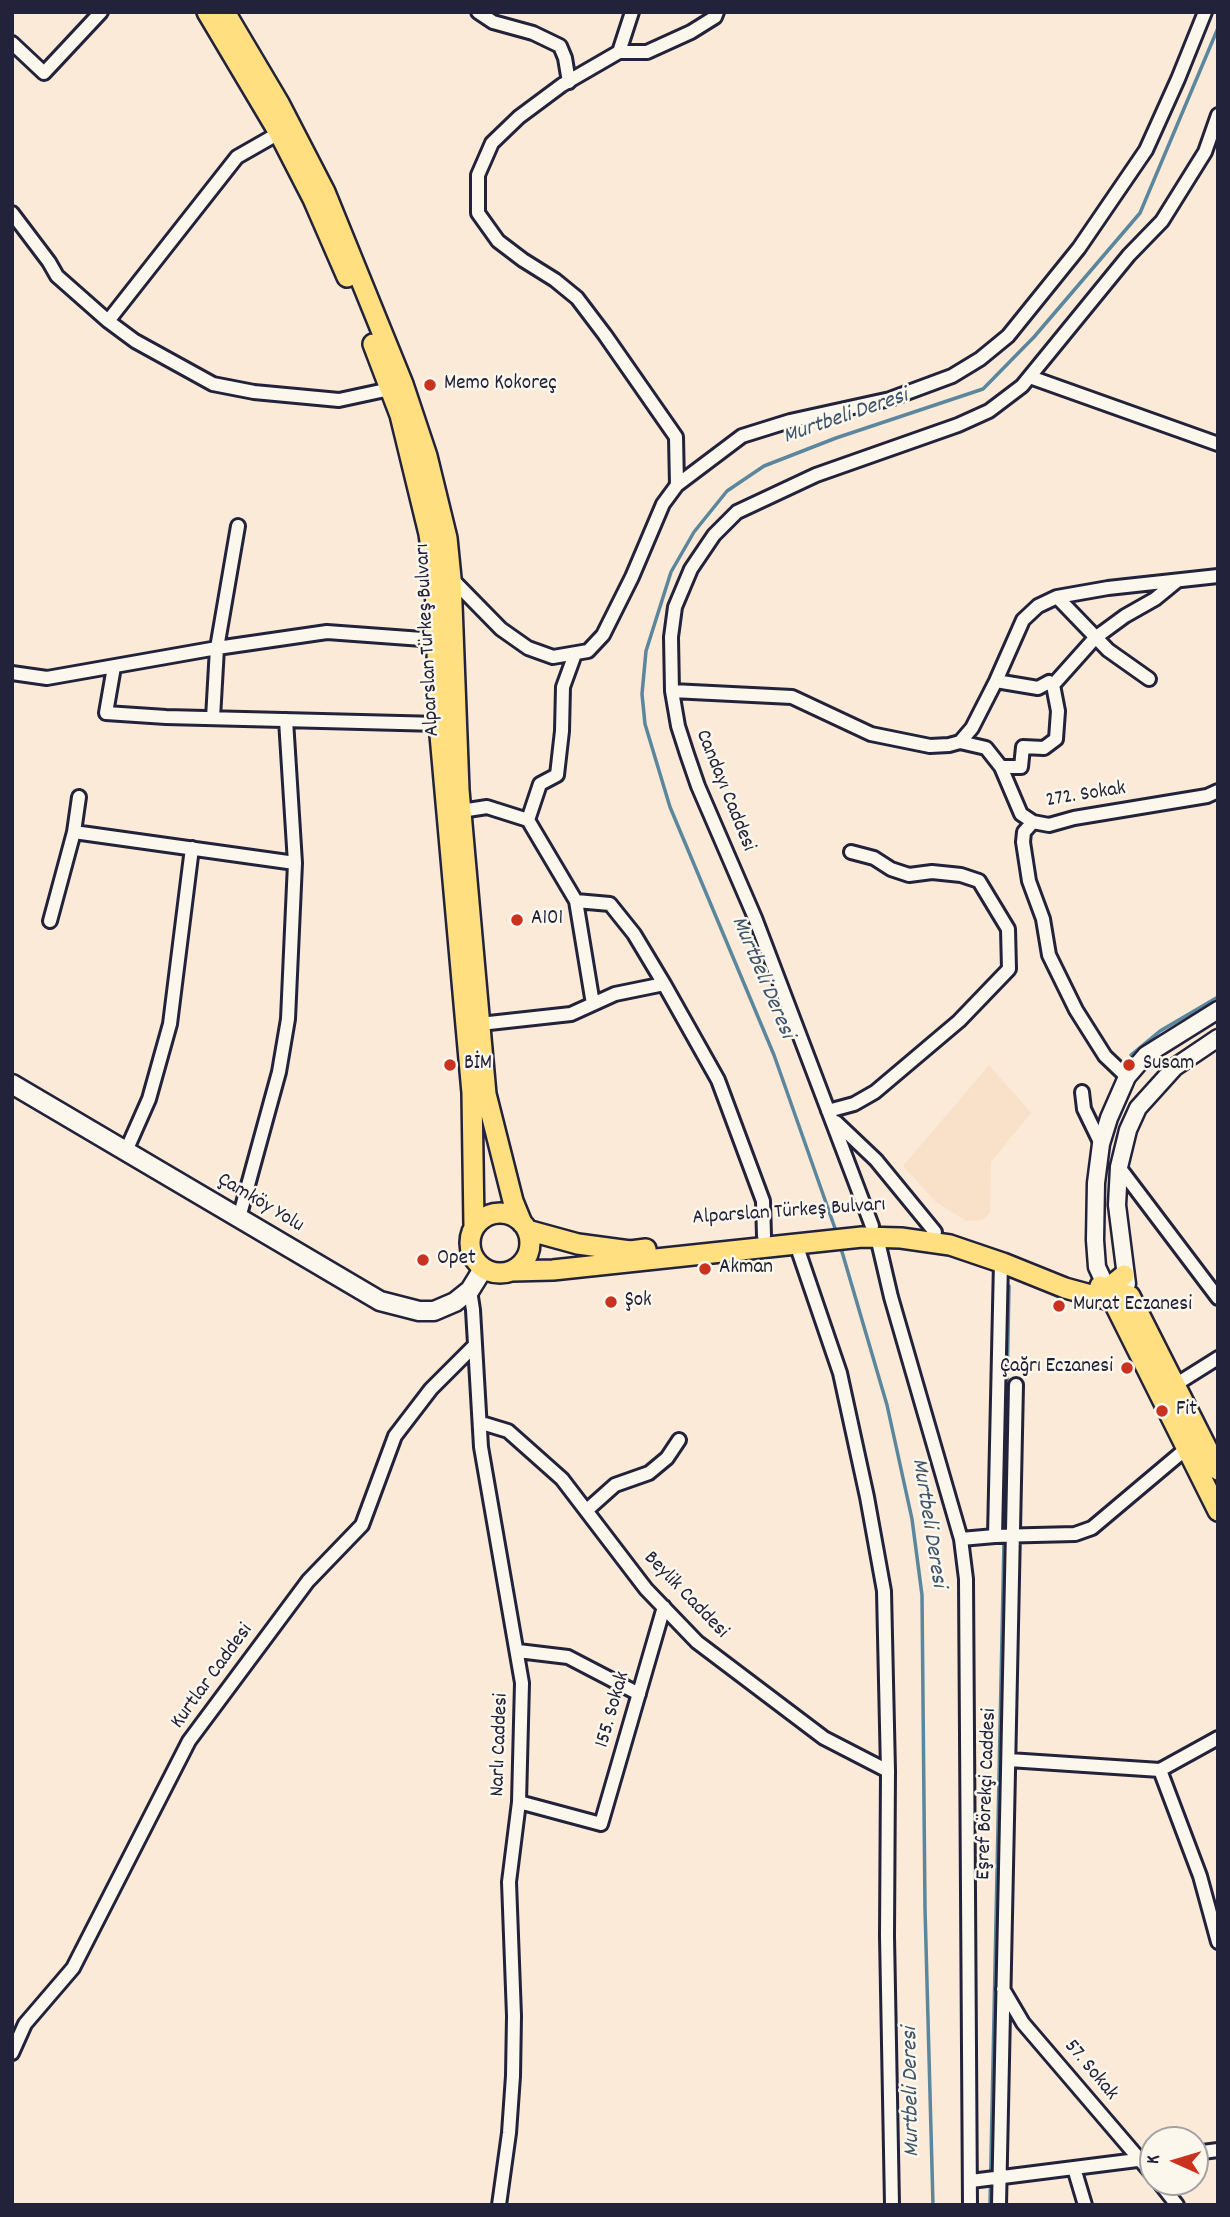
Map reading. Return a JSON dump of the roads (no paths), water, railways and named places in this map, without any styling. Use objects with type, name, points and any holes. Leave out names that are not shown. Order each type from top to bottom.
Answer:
[{"type":"main road","name":"Alparslan Türkeş Bulvarı","points":[[207,12],[279,133],[313,199],[346,274],[400,415],[429,534],[435,579],[439,724],[472,1093],[474,1226]]},
{"type":"main road","name":"Alparslan Türkeş Bulvarı","points":[[225,12],[279,103],[325,192],[348,244],[403,384],[427,456],[447,538],[461,811],[486,1094],[513,1201],[525,1226],[578,1244],[630,1251],[764,1236],[794,1238]]},
{"type":"main road","name":"Çamköy Yolu","points":[[12,1084],[380,1301],[419,1311],[434,1311],[456,1302],[470,1290],[483,1269]]},
{"type":"main road","points":[[498,1213],[515,1217],[525,1226],[530,1239],[526,1258],[512,1271],[492,1272],[483,1269],[476,1262],[470,1245],[474,1226],[488,1215],[498,1213]]},
{"type":"main road","name":"Alparslan Türkeş Bulvarı","points":[[512,1271],[553,1270],[794,1238],[914,1228],[979,1244],[1117,1295]]},
{"type":"main road","name":"Alparslan Türkeş Bulvarı","points":[[868,1232],[950,1245],[1086,1295],[1117,1295]]},
{"type":"main road","points":[[1124,1275],[1117,1295],[1218,1511]]},
{"type":"main road","points":[[1117,1295],[1175,1385],[1218,1470]]},
{"type":"street","points":[[12,43],[44,73],[101,12]]},
{"type":"street","points":[[478,12],[493,22],[533,33],[560,46],[569,82]]},
{"type":"street","points":[[619,52],[632,12]]},
{"type":"street","points":[[677,485],[676,437],[577,298],[498,241],[478,213],[478,175],[492,143],[519,117],[569,82],[619,52],[647,52],[691,32],[715,17],[717,12]]},
{"type":"street","points":[[451,578],[501,629],[528,648],[553,657],[588,651],[603,635],[663,504],[677,485],[742,436],[790,421],[890,398],[940,380],[981,359],[1008,336],[1079,248],[1146,150],[1205,12]]},
{"type":"street","name":"Candayı Caddesi","points":[[970,2205],[966,1579],[961,1539],[891,1297],[828,1111],[755,918],[698,786],[678,726],[671,691],[671,637],[676,607],[691,569],[713,535],[737,513],[781,489],[978,416],[1006,398],[1030,377],[1129,255],[1162,220],[1205,152],[1218,115]]},
{"type":"street","points":[[108,321],[237,157],[279,133]]},
{"type":"street","points":[[12,213],[57,276],[108,321],[135,341],[213,384],[254,392],[339,400],[390,389]]},
{"type":"street","points":[[1030,377],[1218,444]]},
{"type":"street","points":[[213,718],[218,648],[238,526]]},
{"type":"street","points":[[671,691],[792,697],[871,734],[930,746],[949,745],[960,742],[972,728],[1023,620],[1038,606],[1057,597],[1108,588],[1218,576]]},
{"type":"street","points":[[1053,685],[1096,638],[1177,581]]},
{"type":"street","points":[[1057,597],[1108,650],[1149,679]]},
{"type":"street","points":[[12,673],[47,678],[327,632],[436,640]]},
{"type":"street","points":[[528,820],[540,784],[556,775],[562,730],[563,687],[575,654]]},
{"type":"street","points":[[114,667],[106,713],[439,724]]},
{"type":"street","points":[[996,681],[1038,688],[1049,682],[1053,685]]},
{"type":"street","points":[[1001,767],[1021,767],[1023,747],[1044,748],[1056,739],[1058,711],[1053,685]]},
{"type":"street","points":[[239,1218],[279,1072],[288,1019],[295,863],[286,720]]},
{"type":"street","name":"272. Sokak","points":[[960,742],[986,748],[1001,767],[1021,814],[1033,822],[1049,825],[1074,818],[1207,796],[1218,791]]},
{"type":"street","points":[[50,921],[74,832],[79,797]]},
{"type":"street","points":[[461,811],[487,807],[528,820],[576,901],[593,1004]]},
{"type":"street","points":[[1033,822],[1024,832],[1023,842],[1030,881],[1043,919],[1049,955],[1076,1010],[1105,1056],[1127,1077]]},
{"type":"street","points":[[74,832],[295,863]]},
{"type":"street","points":[[126,1151],[149,1099],[170,1024],[192,848]]},
{"type":"street","points":[[851,852],[874,858],[891,869],[909,875],[932,872],[961,875],[979,881],[1008,929],[1009,969],[959,1021],[875,1092],[854,1104],[828,1111],[841,1129],[876,1160],[935,1232]]},
{"type":"street","points":[[576,901],[610,904],[634,934],[718,1080],[763,1201],[764,1236]]},
{"type":"street","points":[[480,1024],[571,1014],[615,994],[664,984]]},
{"type":"street","points":[[1117,1295],[1097,1267],[1096,1260],[1096,1183],[1101,1144],[1108,1118],[1127,1077],[1146,1055],[1218,1010]]},
{"type":"street","points":[[1124,1275],[1117,1205],[1119,1167],[1128,1130],[1138,1108],[1175,1068],[1218,1038]]},
{"type":"street","points":[[1082,1092],[1084,1109],[1101,1144]]},
{"type":"street","points":[[1119,1167],[1218,1298]]},
{"type":"street","points":[[794,1238],[840,1373],[884,1591],[892,2205]]},
{"type":"street","name":"Eşref Börekçi Caddesi","points":[[999,2205],[994,2178],[1003,1989],[1009,1760],[1001,1262]]},
{"type":"street","name":"Narlı Caddesi","points":[[470,1290],[485,1472],[522,1683],[519,1802],[509,1882],[514,2017],[513,2076],[509,2133],[499,2205]]},
{"type":"street","name":"Kurtlar Caddesi","points":[[12,2053],[25,2024],[73,1968],[189,1741],[307,1581],[362,1525],[395,1436],[430,1389],[474,1346]]},
{"type":"street","points":[[1175,1385],[1218,1358]]},
{"type":"street","name":"Eşref Börekçi Caddesi","points":[[1004,1536],[1016,1385]]},
{"type":"street","name":"Beylik Caddesi","points":[[480,1426],[485,1424],[509,1431],[562,1479],[615,1550],[697,1642],[824,1738],[888,1771]]},
{"type":"street","points":[[587,1510],[615,1485],[649,1473],[667,1458],[679,1440]]},
{"type":"street","points":[[961,1539],[1075,1534],[1092,1528],[1187,1448]]},
{"type":"street","name":"155. Sokak","points":[[519,1802],[601,1824],[664,1607]]},
{"type":"street","points":[[518,1651],[568,1657],[639,1694]]},
{"type":"street","points":[[1009,1760],[1160,1770],[1218,1738]]},
{"type":"street","points":[[1160,1770],[1200,1876],[1218,1942]]},
{"type":"street","name":"57. Sokak","points":[[1003,1989],[1023,2023],[1139,2150]]},
{"type":"street","points":[[971,2181],[1139,2160]]},
{"type":"street","points":[[1074,2168],[1084,2205]]},
{"type":"waterway","name":"Murtbeli Deresi","points":[[837,1234],[774,1055],[670,807],[645,724],[642,694],[646,651],[671,572],[694,532],[727,491],[764,466],[836,438],[983,389],[1034,337],[1140,213],[1218,28]]},
{"type":"waterway","points":[[1131,1055],[1160,1031],[1218,997]]},
{"type":"waterway","name":"Murtbeli Deresi","points":[[840,1245],[887,1405],[912,1519],[922,1595],[925,1908],[933,2205]]},
{"type":"waterway","points":[[1004,1533],[1009,1286]]},
{"type":"waterway","points":[[990,2205],[1004,1540]]},
{"type":"place","name":"Memo Kokoreç","points":[[430,385]]},
{"type":"place","name":"A101","points":[[517,920]]},
{"type":"place","name":"BİM","points":[[450,1065]]},
{"type":"place","name":"Susam","points":[[1129,1065]]},
{"type":"place","name":"Opet","points":[[423,1260]]},
{"type":"place","name":"Akman","points":[[705,1269]]},
{"type":"place","name":"Şok","points":[[611,1302]]},
{"type":"place","name":"Murat Eczanesi","points":[[1059,1306]]},
{"type":"place","name":"Çağrı Eczanesi","points":[[1127,1368]]},
{"type":"place","name":"Fit","points":[[1162,1411]]}]
